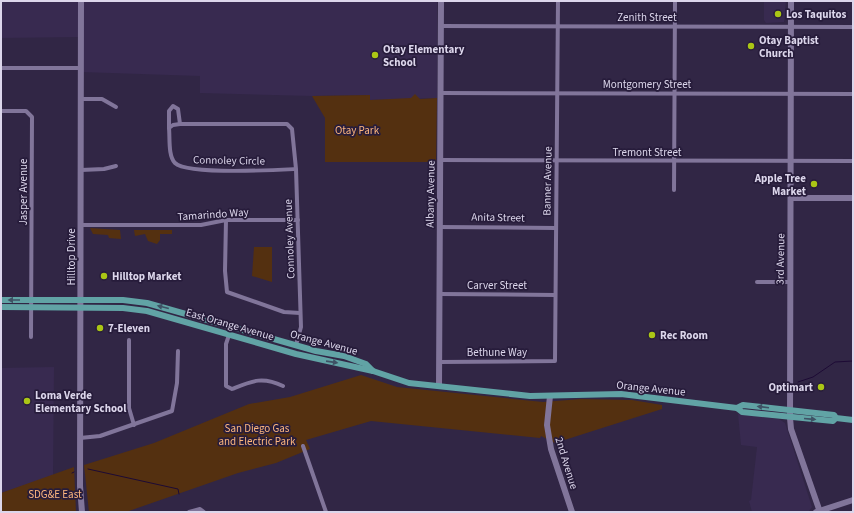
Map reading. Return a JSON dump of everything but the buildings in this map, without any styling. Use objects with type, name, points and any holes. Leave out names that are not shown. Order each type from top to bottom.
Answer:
[{"type":"main road","name":"Hilltop Drive","points":[[81,1],[80,496],[82,512]]},
{"type":"main road","name":"Albany Avenue","points":[[439,386],[441,1]]},
{"type":"main road","name":"3rd Avenue","points":[[791,1],[790,418],[792,429],[818,512]]},
{"type":"main road","points":[[791,198],[853,198]]},
{"type":"main road","name":"Orange Avenue","points":[[1,300],[80,299],[123,300],[147,303],[316,351],[344,356],[366,364],[373,371],[409,383],[508,395],[550,396],[580,393],[621,394],[737,408],[742,412],[790,418],[832,421],[836,418]]},
{"type":"main road","points":[[1,308],[80,308]]},
{"type":"main road","name":"East Orange Avenue","points":[[80,308],[123,308],[147,311],[294,354],[373,371]]},
{"type":"main road","points":[[294,354],[296,345]]},
{"type":"main road","name":"2nd Avenue","points":[[550,396],[547,425],[551,449],[572,512]]},
{"type":"main road","name":"Orange Avenue","points":[[737,408],[743,405],[834,415],[836,418],[853,420]]},
{"type":"main road","points":[[818,512],[853,500]]},
{"type":"street","name":"Banner Avenue","points":[[555,361],[558,1]]},
{"type":"street","points":[[674,190],[675,1]]},
{"type":"street","name":"Zenith Street","points":[[441,26],[853,27]]},
{"type":"street","points":[[1,68],[81,68]]},
{"type":"street","name":"Montgomery Street","points":[[441,93],[853,94]]},
{"type":"street","points":[[81,99],[102,99],[109,101],[116,107]]},
{"type":"street","name":"Connoley Circle","points":[[180,124],[178,109],[173,106],[169,111],[171,158],[178,165],[198,170],[296,170]]},
{"type":"street","name":"Jasper Avenue","points":[[1,111],[26,111],[32,117],[31,338]]},
{"type":"street","points":[[169,128],[173,125],[180,124]]},
{"type":"street","name":"Connoley Avenue","points":[[180,124],[286,124],[290,126],[296,170],[301,327],[296,345]]},
{"type":"street","name":"Tremont Street","points":[[440,160],[853,161]]},
{"type":"street","points":[[81,170],[104,170],[116,166]]},
{"type":"street","points":[[226,220],[225,286],[228,292],[284,312],[300,313]]},
{"type":"street","name":"Tamarindo Way","points":[[81,225],[201,226],[226,220],[298,220]]},
{"type":"street","name":"Anita Street","points":[[440,227],[556,228]]},
{"type":"street","points":[[757,282],[790,282]]},
{"type":"street","name":"Carver Street","points":[[439,294],[556,295]]},
{"type":"street","points":[[232,326],[226,344],[225,384],[228,389],[256,380],[274,381],[283,386]]},
{"type":"street","points":[[129,340],[128,408],[134,424]]},
{"type":"street","points":[[80,438],[100,436],[172,411],[177,383],[178,351]]},
{"type":"street","name":"Bethune Way","points":[[439,362],[555,361]]},
{"type":"street","points":[[303,446],[326,512]]},
{"type":"street","points":[[189,512],[200,509],[204,512]]},
{"type":"shaded area","points":[[1,1],[437,1],[437,98],[370,100],[369,95],[312,96],[200,93],[200,76],[81,72],[81,37],[1,38]]},
{"type":"shaded area","points":[[764,1],[786,1],[784,22],[766,23],[764,20]]},
{"type":"shaded area","name":"Loma Verde Elementary School","points":[[54,367],[53,476],[1,493],[1,368]]},
{"type":"shaded area","points":[[738,414],[779,419],[785,423],[812,507],[809,511],[752,512],[749,501],[751,500],[757,447],[741,445]]},
{"type":"green space","name":"Otay Park","points":[[415,94],[420,99],[437,98],[436,162],[325,162],[325,118],[312,96],[370,95],[370,100],[411,98]]},
{"type":"green space","points":[[90,228],[120,230],[121,239],[109,238],[108,235],[93,234]]},
{"type":"green space","points":[[134,230],[172,230],[172,234],[160,234],[160,240],[157,244],[148,241],[145,234],[135,236]]},
{"type":"green space","points":[[254,247],[272,247],[272,282],[252,276]]},
{"type":"green space","name":"San Diego Gas and Electric Park","points":[[361,375],[397,387],[543,402],[581,399],[632,400],[662,405],[662,409],[555,443],[541,436],[540,438],[371,421],[306,440],[310,449],[276,463],[238,473],[126,512],[89,512],[84,465],[154,443],[249,404],[290,397]]},
{"type":"green space","name":"SDG&E East","points":[[74,467],[76,512],[1,512],[1,493]]},
{"type":"waterway","points":[[798,382],[813,377],[835,362],[853,361]]},
{"type":"waterway","points":[[88,469],[178,489],[179,494]]},
{"type":"place","name":"Los Taquitos","points":[[778,14]]},
{"type":"place","name":"Otay Baptist Church","points":[[751,46]]},
{"type":"place","name":"Otay Elementary School","points":[[375,55]]},
{"type":"place","name":"Apple Tree Market","points":[[814,184]]},
{"type":"place","name":"Hilltop Market","points":[[104,276]]},
{"type":"place","name":"7-Eleven","points":[[100,328]]},
{"type":"place","name":"Rec Room","points":[[652,335]]},
{"type":"place","name":"Optimart","points":[[821,387]]},
{"type":"place","name":"Loma Verde Elementary School","points":[[27,401]]}]
